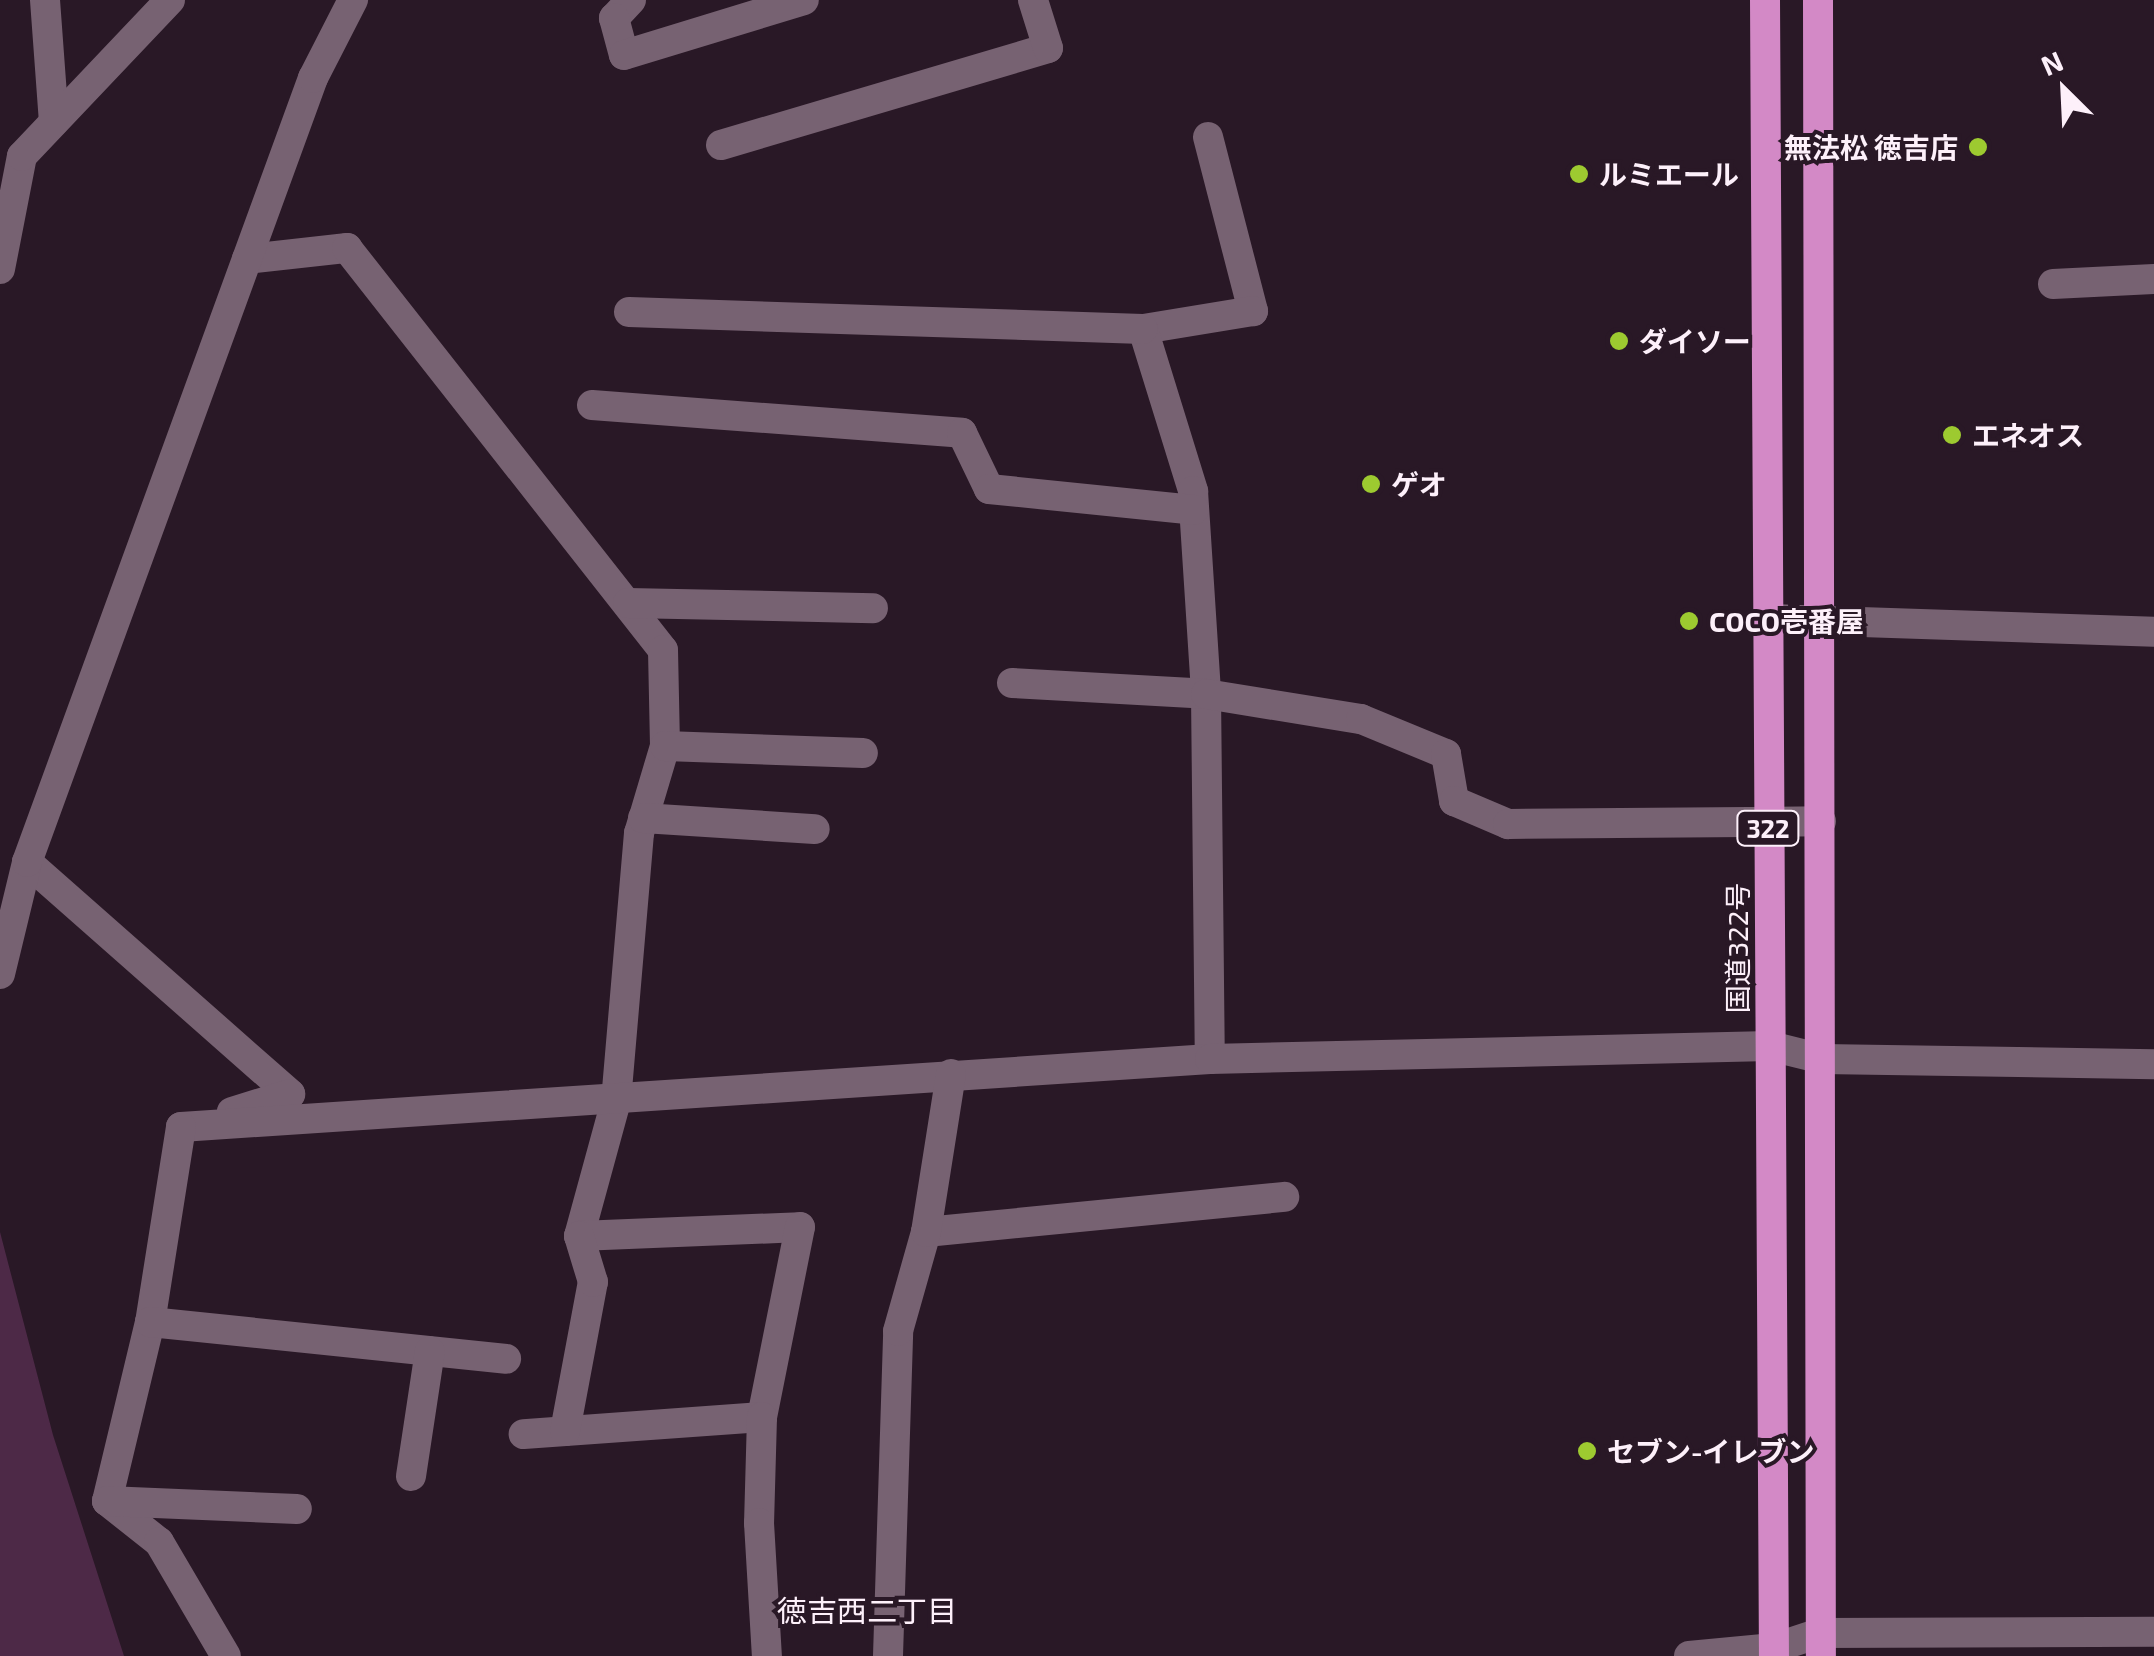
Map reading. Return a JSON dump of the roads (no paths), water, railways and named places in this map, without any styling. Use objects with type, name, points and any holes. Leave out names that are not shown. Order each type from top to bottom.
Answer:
[{"type":"highway","name":"国道322号","points":[[1765,0],[1774,1652]]},
{"type":"highway","name":"322","points":[[1818,0],[1822,821],[1820,1644]]},
{"type":"street","points":[[45,0],[54,122]]},
{"type":"street","points":[[0,268],[22,156],[170,0]]},
{"type":"street","points":[[0,974],[26,862],[313,78],[353,0]]},
{"type":"street","points":[[631,0],[614,18],[624,54],[804,0]]},
{"type":"street","points":[[721,144],[1048,48],[1033,0]]},
{"type":"street","points":[[629,312],[1143,330],[1252,311],[1208,137]]},
{"type":"street","points":[[247,260],[347,248],[663,650],[665,746],[643,818],[616,1101],[580,1236],[594,1282],[565,1431]]},
{"type":"street","points":[[2052,284],[2154,279]]},
{"type":"street","points":[[1143,330],[1194,510],[1206,694],[1210,1059]]},
{"type":"street","points":[[592,405],[962,432],[988,489],[1194,510]]},
{"type":"street","points":[[628,603],[873,608]]},
{"type":"street","points":[[1768,619],[2154,632]]},
{"type":"street","points":[[1012,684],[1206,694],[1361,720],[1446,754],[1454,801],[1508,824],[1768,818],[1822,821]]},
{"type":"street","points":[[665,746],[863,753]]},
{"type":"street","points":[[643,818],[815,829]]},
{"type":"street","points":[[26,862],[290,1094],[181,1128]]},
{"type":"street","points":[[181,1128],[1210,1059],[1770,1046],[1822,1058],[2154,1064]]},
{"type":"street","points":[[888,1656],[898,1330],[926,1232],[951,1074]]},
{"type":"street","points":[[107,1501],[150,1322],[181,1128]]},
{"type":"street","points":[[926,1232],[1284,1197]]},
{"type":"street","points":[[580,1236],[800,1227],[762,1417],[758,1523],[767,1656]]},
{"type":"street","points":[[150,1322],[506,1359]]},
{"type":"street","points":[[411,1476],[430,1351]]},
{"type":"street","points":[[524,1434],[762,1417]]},
{"type":"street","points":[[107,1501],[297,1510]]},
{"type":"street","points":[[107,1501],[159,1542],[226,1656]]},
{"type":"street","points":[[1689,1656],[1774,1652],[1820,1644],[2056,1644],[2154,1632]]},
{"type":"place","name":"無法松 徳吉店","points":[[1978,147]]},
{"type":"place","name":"ルミエール","points":[[1579,174]]},
{"type":"place","name":"ダイソー","points":[[1619,341]]},
{"type":"place","name":"エネオス","points":[[1952,435]]},
{"type":"place","name":"ゲオ","points":[[1371,484]]},
{"type":"place","name":"COCO壱番屋","points":[[1689,621]]},
{"type":"place","name":"セブン-イレブン","points":[[1587,1451]]},
{"type":"district","name":"徳吉西二丁目","points":[[867,1610]]}]
